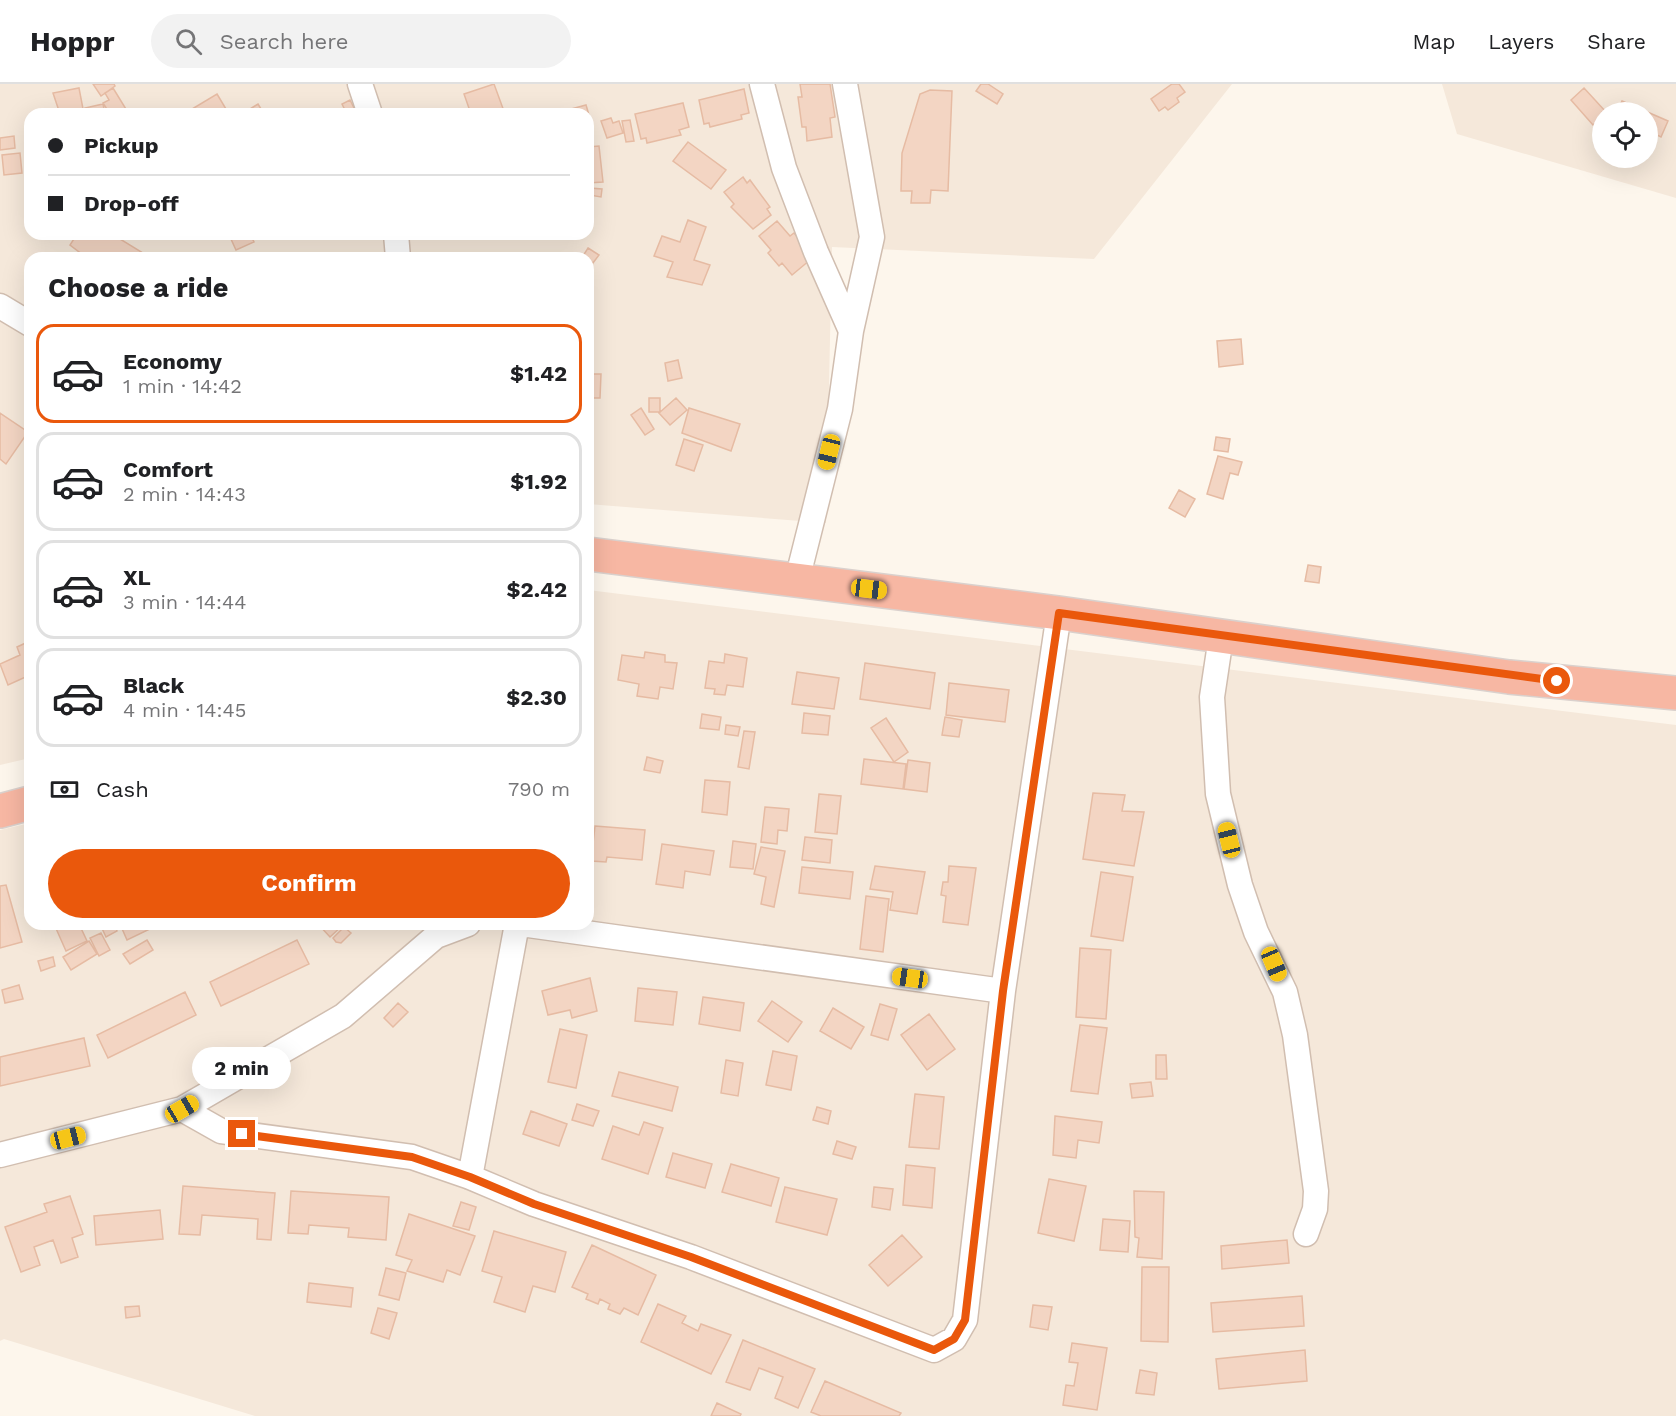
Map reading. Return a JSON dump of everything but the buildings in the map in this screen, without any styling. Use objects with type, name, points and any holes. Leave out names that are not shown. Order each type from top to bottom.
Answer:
[{"type":"highway","points":[[594,555],[1059,613],[1509,677],[1676,693]]},
{"type":"highway","points":[[0,793],[24,787]]},
{"type":"highway","points":[[0,811],[24,805]]},
{"type":"street","points":[[360,84],[368,108]]},
{"type":"street","points":[[762,84],[784,168],[816,252],[851,331]]},
{"type":"street","points":[[797,580],[840,409],[851,331],[872,237],[845,84]]},
{"type":"street","points":[[0,306],[24,320]]},
{"type":"street","points":[[182,1109],[221,1131],[412,1157],[470,1177],[534,1204],[691,1257],[934,1350],[954,1339],[965,1320],[1003,991],[1059,613]]},
{"type":"street","points":[[1221,637],[1212,697],[1218,794],[1240,885],[1256,932],[1286,992],[1295,1035],[1316,1191],[1315,1209],[1306,1234]]},
{"type":"street","points":[[0,1155],[182,1109],[343,1016],[436,936],[452,930]]},
{"type":"street","points":[[470,1177],[518,930]]},
{"type":"street","points":[[562,930],[1003,991]]},
{"type":"shaded area","points":[[0,84],[1232,84],[1094,259],[832,247],[826,523],[594,504],[594,252],[24,252],[24,759],[0,765]]},
{"type":"shaded area","points":[[1442,84],[1676,84],[1676,198],[1457,134]]},
{"type":"shaded area","points":[[594,591],[1676,725],[1676,1416],[255,1416],[4,1339],[0,1341],[0,830],[24,824],[24,930],[594,930]]},
{"type":"route","points":[[242,1134],[412,1157],[470,1177],[534,1204],[691,1257],[934,1350],[954,1339],[965,1320],[1003,991],[1059,613],[1509,677],[1557,681]]}]
